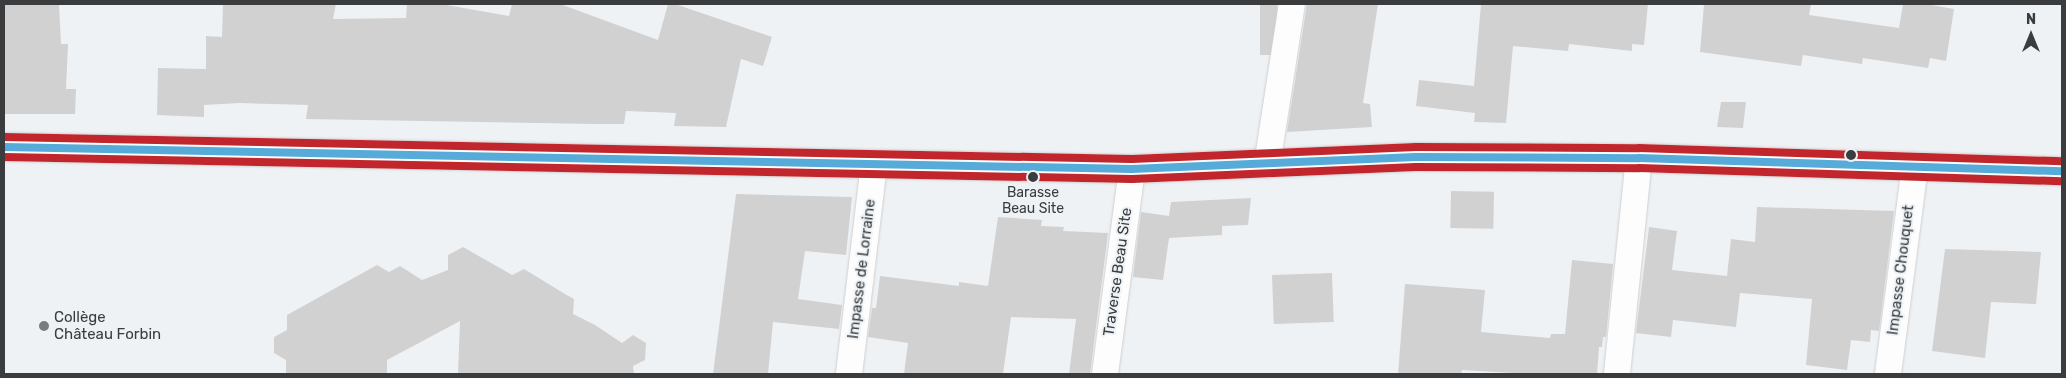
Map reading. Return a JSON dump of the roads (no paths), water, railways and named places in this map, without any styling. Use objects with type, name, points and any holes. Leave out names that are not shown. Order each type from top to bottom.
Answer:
[{"type":"street","points":[[1267,165],[1292,4]]},
{"type":"street","points":[[4,147],[1132,170],[1416,157],[1639,158],[2062,171]]},
{"type":"street","points":[[1617,374],[1639,158]]},
{"type":"street","name":"Impasse de Lorraine","points":[[849,374],[874,164]]},
{"type":"street","name":"Impasse Chouquet","points":[[1888,374],[1915,166]]},
{"type":"street","name":"Traverse Beau Site","points":[[1104,374],[1132,170]]},
{"type":"place","name":"Barasse Beau Site","points":[[1033,177]]},
{"type":"place","name":"Collège Château Forbin","points":[[44,326]]}]
